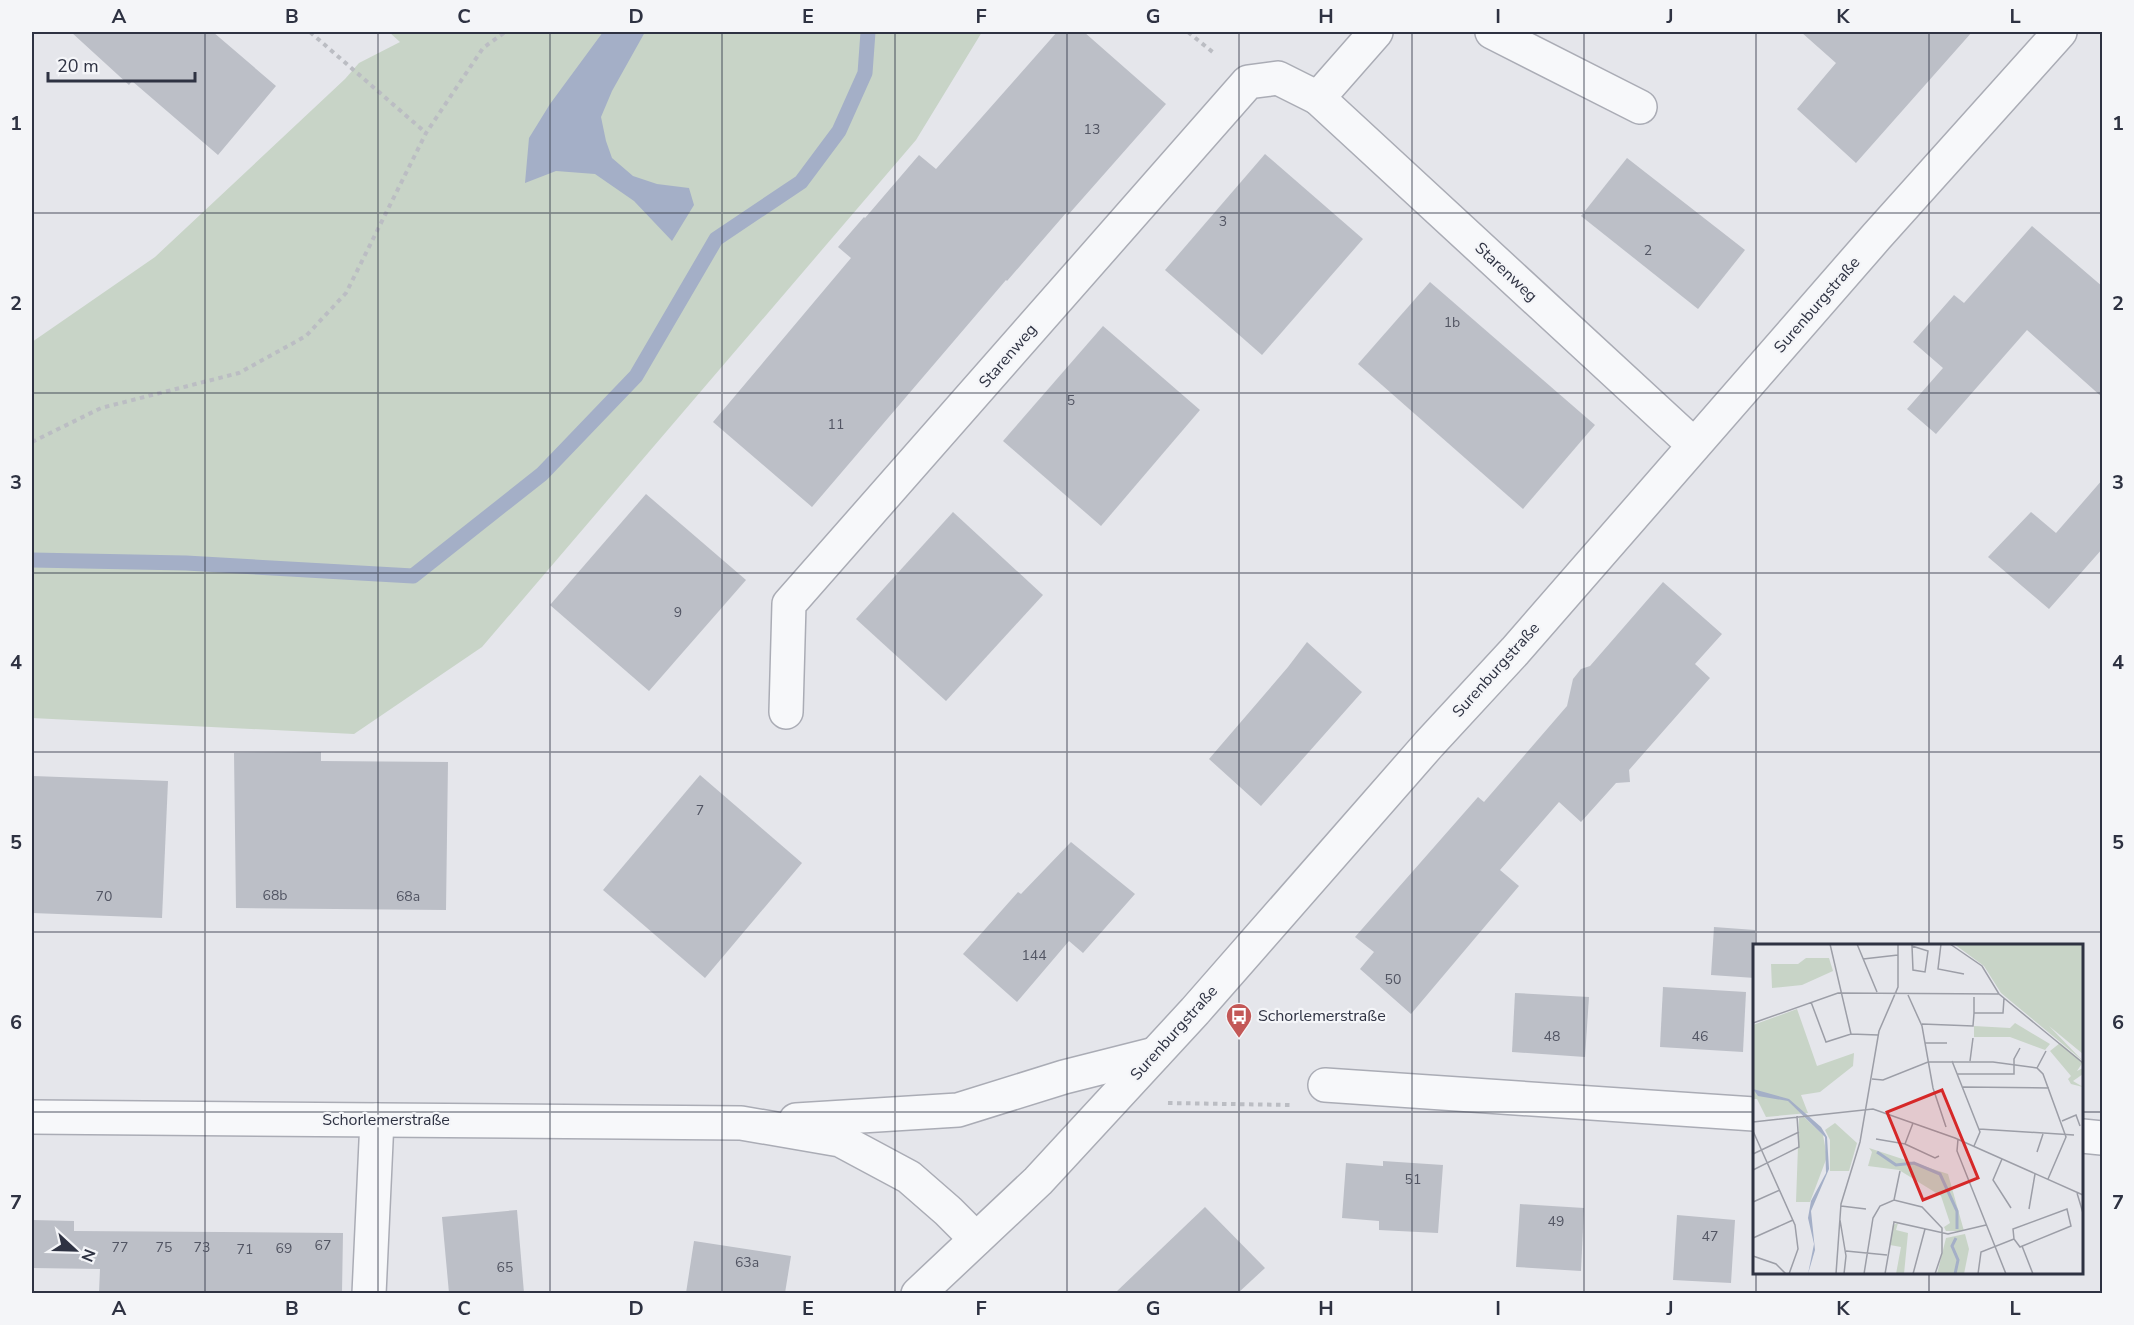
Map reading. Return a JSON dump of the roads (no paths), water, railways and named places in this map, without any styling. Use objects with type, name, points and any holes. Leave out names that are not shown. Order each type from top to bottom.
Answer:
[{"type":"street","points":[[1317,98],[1377,32]]},
{"type":"street","points":[[1492,32],[1640,107]]},
{"type":"street","name":"Surenburgstraße","points":[[918,1293],[1038,1181],[1195,1011],[2060,32]]},
{"type":"street","name":"Starenweg","points":[[786,712],[789,604],[1248,82],[1278,78],[1317,98],[1694,445]]},
{"type":"street","name":"Schorlemerstraße","points":[[32,1117],[741,1123],[958,1110],[1064,1077],[1155,1053]]},
{"type":"street","points":[[1325,1085],[1753,1114]]},
{"type":"street","points":[[369,1293],[377,1120]]},
{"type":"street","name":"Schorlemerstraße","points":[[741,1123],[840,1140],[909,1178],[948,1211],[976,1239]]},
{"type":"street","points":[[2083,1136],[2103,1138]]},
{"type":"water","points":[[603,32],[645,32],[612,91],[601,117],[612,158],[633,176],[657,184],[689,188],[694,205],[672,241],[634,201],[595,174],[556,171],[525,183],[529,138],[550,104]]},
{"type":"waterway","points":[[32,560],[186,563],[413,576],[542,474],[636,376],[716,239],[801,182],[839,131],[865,73],[868,32]]},
{"type":"place","name":"Schorlemerstraße","points":[[1239,1039]]}]
